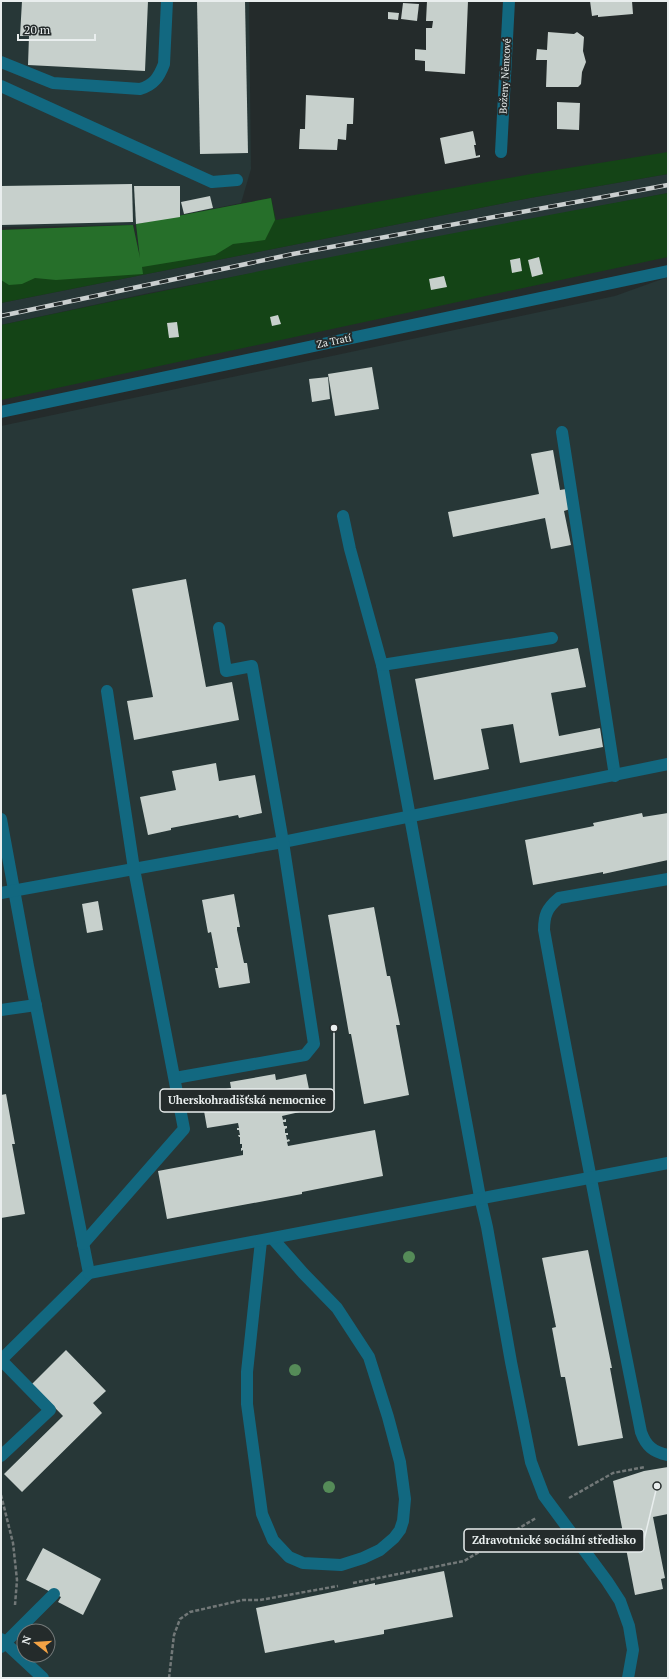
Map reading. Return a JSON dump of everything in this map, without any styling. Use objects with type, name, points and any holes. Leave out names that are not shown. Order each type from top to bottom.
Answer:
[{"type":"street","points":[[1,62],[53,83],[140,88],[147,87],[154,82],[160,74],[164,64],[167,1]]},
{"type":"street","name":"Boženy Němcové","points":[[501,152],[509,1]]},
{"type":"street","points":[[1,86],[212,182],[237,180]]},
{"type":"street","name":"Za Tratí","points":[[1,412],[668,271]]},
{"type":"street","points":[[562,432],[615,776]]},
{"type":"street","points":[[343,516],[350,549],[382,665],[480,1197],[487,1227],[511,1362],[531,1462],[544,1496],[620,1601],[629,1626],[633,1650],[628,1678]]},
{"type":"street","points":[[175,1078],[305,1055],[314,1044],[283,842],[252,666],[226,671],[219,628]]},
{"type":"street","points":[[382,665],[552,638]]},
{"type":"street","points":[[83,1244],[184,1129],[134,869],[107,691]]},
{"type":"street","points":[[1,893],[283,842],[615,776],[668,764]]},
{"type":"street","points":[[1,819],[89,1273]]},
{"type":"street","points":[[668,878],[559,898],[550,905],[546,912],[544,930],[572,1086],[585,1141],[641,1432],[650,1448],[659,1453],[668,1454]]},
{"type":"street","points":[[1,1010],[36,1005]]},
{"type":"street","points":[[1,1456],[50,1410],[1,1360],[89,1273],[273,1239],[480,1197],[668,1163]]},
{"type":"street","points":[[261,1241],[246,1372],[246,1388],[262,1514],[273,1540],[289,1557],[302,1564],[341,1565],[363,1558],[380,1550],[394,1538],[400,1530],[404,1516],[405,1499],[400,1462],[388,1417],[369,1357],[337,1308],[273,1239]]},
{"type":"street","points":[[43,1678],[2,1643],[54,1594]]},
{"type":"path","points":[[169,1678],[174,1635],[180,1619],[190,1612],[243,1600],[260,1600],[464,1561],[613,1473],[652,1465]]},
{"type":"path","points":[[1,1495],[13,1543],[17,1580],[15,1612]]},
{"type":"shaded area","points":[[1,1],[249,1],[251,169],[241,203],[133,225],[1,227]]},
{"type":"shaded area","points":[[668,174],[668,193],[149,293],[1,325],[1,303],[530,198]]},
{"type":"shaded area","points":[[668,278],[668,1678],[1,1678],[1,426],[615,296]]},
{"type":"green space","points":[[668,152],[668,174],[530,198],[1,303],[1,230],[133,225],[140,258],[136,224],[271,198],[276,220],[531,174]]},
{"type":"green space","points":[[668,193],[668,257],[1,400],[1,325],[334,256]]},
{"type":"green space","points":[[271,198],[275,220],[265,240],[233,244],[215,255],[142,267],[143,274],[56,280],[35,278],[22,284],[9,285],[1,280],[1,230],[133,225],[140,258],[136,224]]},
{"type":"building","points":[[22,1],[148,1],[145,71],[28,65],[29,36],[20,36]]},
{"type":"building","points":[[197,1],[245,1],[248,153],[200,154]]},
{"type":"building","points":[[427,1],[468,1],[465,74],[425,71],[425,61],[415,60],[415,49],[426,50],[426,28],[432,28],[433,21],[426,21]]},
{"type":"building","points":[[590,1],[632,1],[633,14],[598,17],[598,15],[592,16]]},
{"type":"building","points":[[403,3],[419,4],[417,21],[401,19]]},
{"type":"building","points":[[388,12],[399,13],[398,20],[388,19]]},
{"type":"building","points":[[548,32],[574,34],[577,32],[584,37],[583,51],[586,62],[582,72],[581,84],[578,87],[546,87],[547,60],[536,60],[537,49],[547,50]]},
{"type":"building","points":[[306,95],[354,98],[353,124],[347,124],[346,140],[338,139],[337,150],[299,149],[300,129],[305,129]]},
{"type":"building","points":[[557,102],[580,103],[579,130],[557,129]]},
{"type":"building","points":[[473,131],[476,145],[474,145],[476,156],[480,155],[480,157],[445,164],[440,138]]},
{"type":"building","points":[[132,184],[133,222],[1,225],[1,186]]},
{"type":"building","points":[[134,186],[180,186],[180,217],[136,224]]},
{"type":"building","points":[[210,196],[213,208],[184,214],[181,202]]},
{"type":"building","points":[[539,257],[543,274],[532,277],[528,260]]},
{"type":"building","points":[[520,258],[522,271],[512,273],[510,260]]},
{"type":"building","points":[[444,276],[447,287],[431,290],[429,279]]},
{"type":"building","points":[[278,315],[281,324],[272,326],[270,317]]},
{"type":"building","points":[[177,322],[179,337],[169,338],[167,323]]},
{"type":"building","points":[[372,367],[379,409],[335,416],[328,374]]},
{"type":"building","points":[[328,377],[330,399],[312,402],[309,379]]},
{"type":"building","points":[[553,450],[560,490],[566,489],[570,509],[564,511],[571,545],[551,549],[545,518],[453,537],[448,512],[539,494],[531,454]]},
{"type":"building","points":[[186,579],[206,687],[232,682],[239,720],[134,740],[127,701],[153,697],[132,589]]},
{"type":"building","points":[[578,648],[586,687],[551,693],[559,736],[600,728],[603,747],[520,763],[513,724],[481,729],[489,769],[434,780],[415,679]]},
{"type":"building","points":[[216,763],[219,781],[255,775],[262,813],[239,818],[238,815],[171,828],[171,830],[148,835],[140,797],[176,790],[172,771]]},
{"type":"building","points":[[642,813],[643,817],[668,813],[668,860],[603,874],[603,872],[533,885],[525,840],[594,826],[593,823]]},
{"type":"building","points":[[234,894],[240,927],[237,927],[237,930],[244,963],[247,963],[250,983],[219,988],[215,968],[218,968],[211,932],[208,933],[202,900]]},
{"type":"building","points":[[98,901],[103,930],[87,933],[82,904]]},
{"type":"building","points":[[374,907],[387,976],[390,976],[400,1025],[396,1025],[409,1095],[364,1104],[351,1034],[349,1034],[328,915]]},
{"type":"building","points":[[275,1074],[276,1080],[306,1074],[313,1109],[282,1116],[283,1120],[286,1119],[286,1122],[283,1122],[284,1126],[287,1126],[285,1133],[288,1133],[288,1135],[286,1135],[287,1140],[289,1139],[290,1141],[287,1142],[288,1146],[375,1130],[383,1176],[302,1192],[302,1194],[167,1219],[158,1171],[243,1155],[243,1150],[241,1151],[242,1144],[240,1144],[240,1137],[238,1135],[240,1135],[239,1130],[237,1130],[237,1128],[239,1128],[238,1123],[207,1128],[201,1094],[231,1088],[230,1082]]},
{"type":"building","points":[[6,1094],[15,1144],[12,1144],[25,1214],[1,1218],[1,1095]]},
{"type":"building","points":[[588,1250],[612,1368],[610,1368],[623,1438],[578,1446],[565,1377],[561,1377],[552,1328],[556,1327],[542,1258]]},
{"type":"building","points":[[66,1350],[106,1391],[93,1403],[102,1413],[22,1492],[4,1474],[63,1416],[32,1384]]},
{"type":"building","points":[[668,1467],[668,1514],[653,1517],[665,1578],[661,1579],[663,1589],[635,1595],[613,1481],[644,1471]]},
{"type":"building","points":[[43,1548],[101,1579],[83,1615],[58,1602],[61,1597],[26,1580]]},
{"type":"building","points":[[444,1571],[453,1617],[384,1630],[384,1634],[335,1643],[334,1640],[265,1653],[256,1608],[375,1583],[375,1585]]},
{"type":"railway","points":[[1,316],[293,254],[668,185]]},
{"type":"place","name":"Uherskohradišťská nemocnice","points":[[334,1028]]},
{"type":"place","name":"Zdravotnické sociální středisko","points":[[657,1486]]}]
